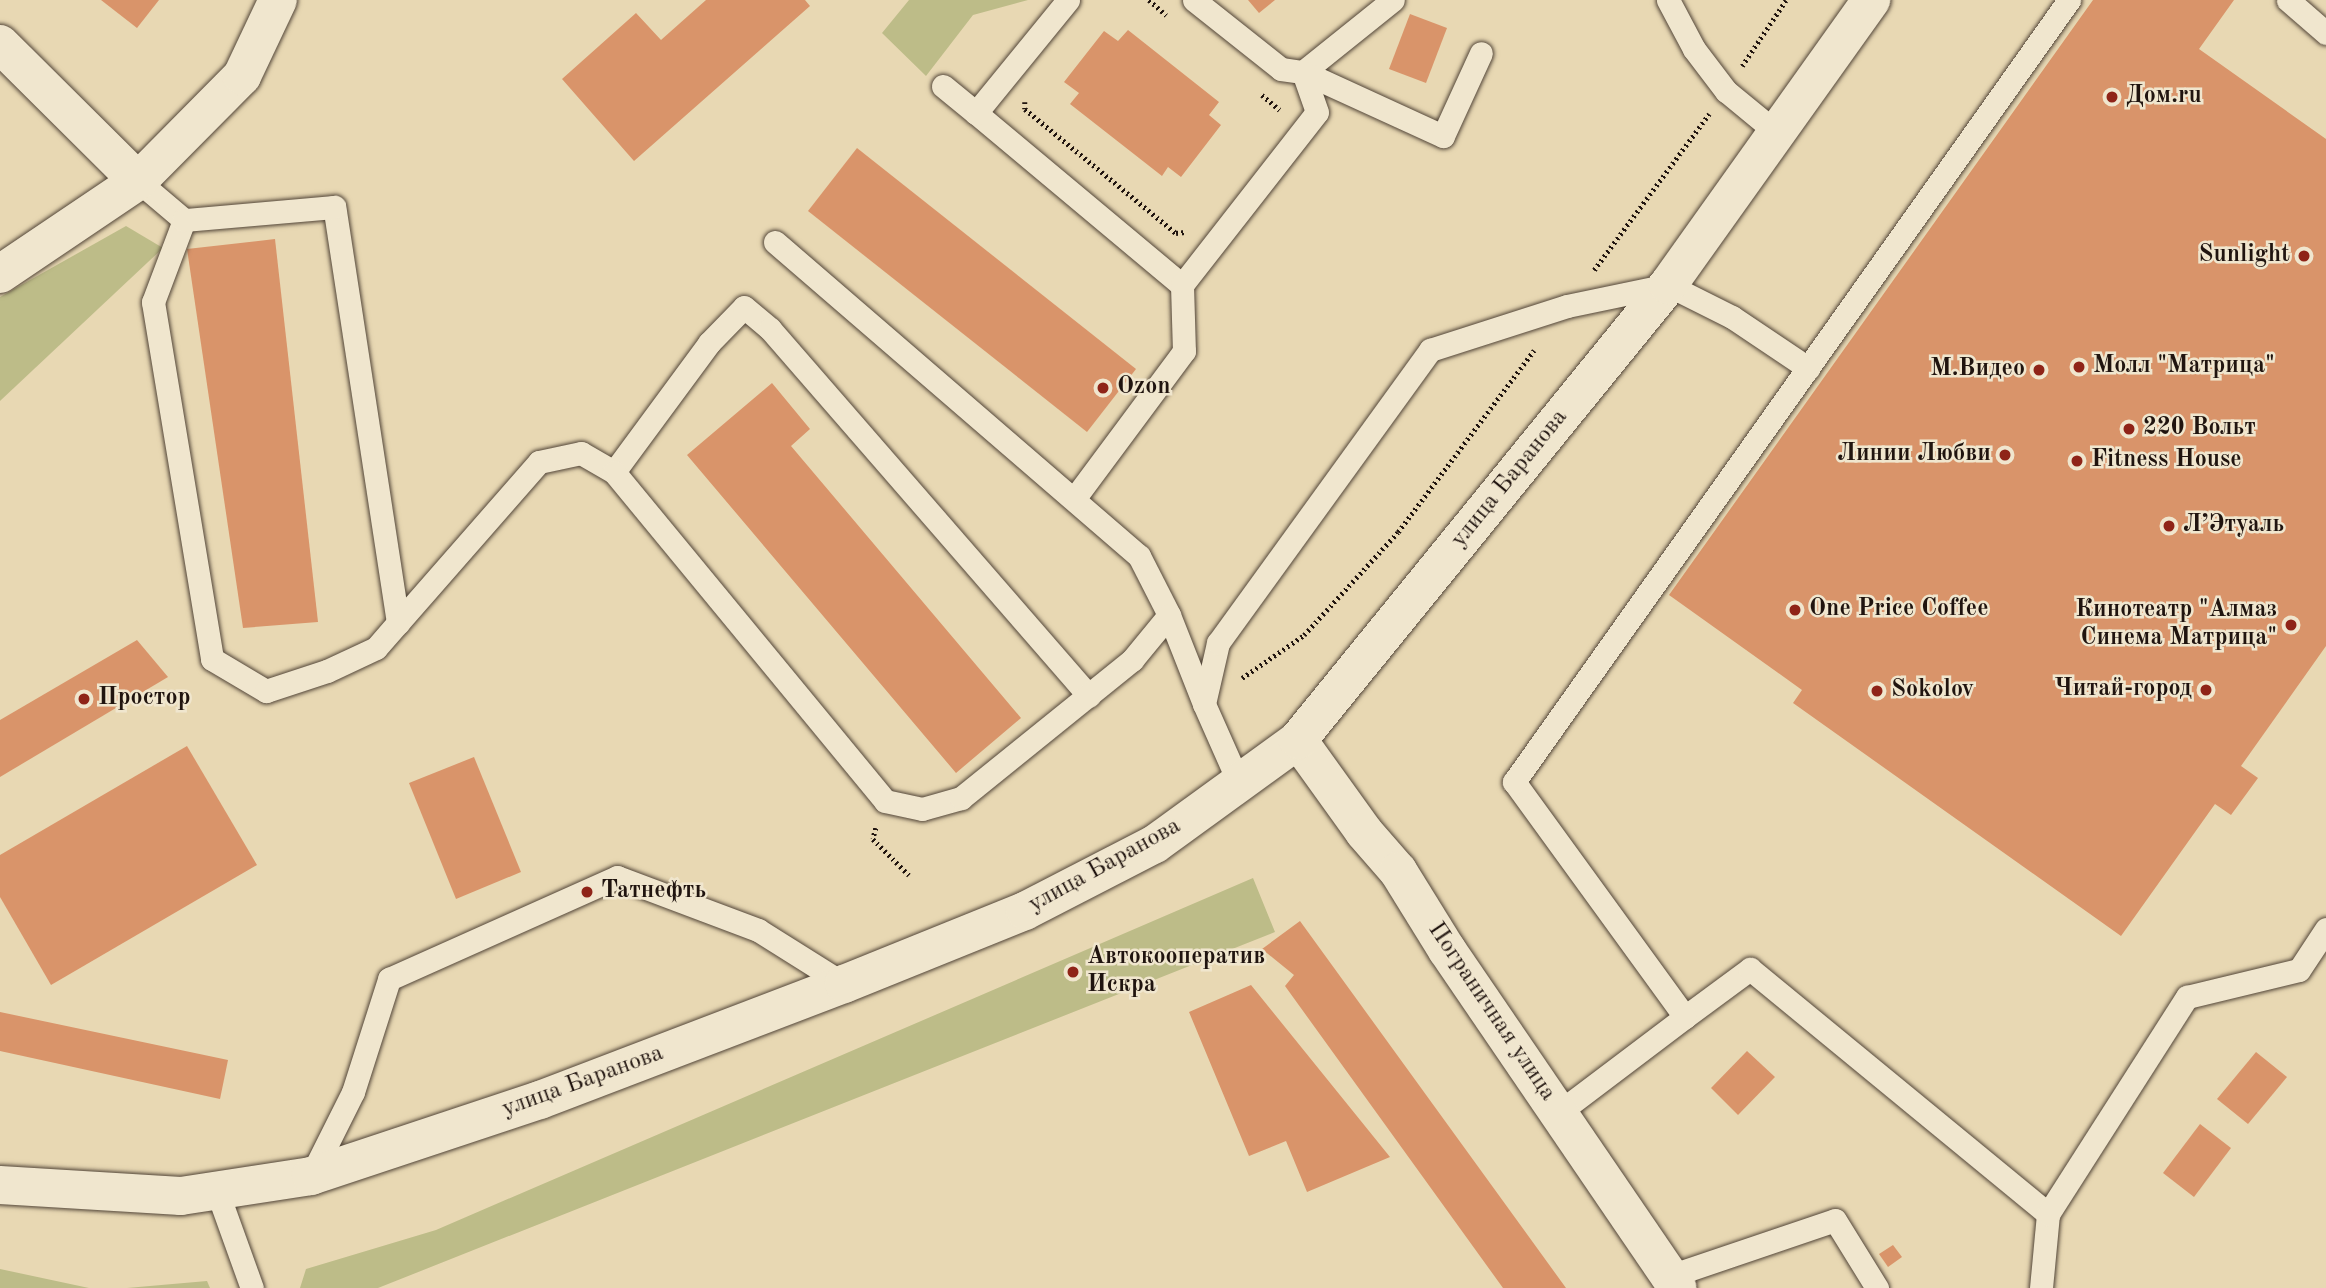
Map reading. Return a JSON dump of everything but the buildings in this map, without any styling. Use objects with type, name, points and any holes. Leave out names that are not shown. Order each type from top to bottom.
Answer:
[{"type":"main road","points":[[0,274],[138,181],[242,76],[278,0]]},
{"type":"main road","name":"улица Баранова","points":[[0,1185],[181,1196],[311,1177],[540,1100],[844,984],[1025,911],[1155,844],[1298,740],[1668,285],[1871,0]]},
{"type":"main road","points":[[0,44],[138,181]]},
{"type":"main road","name":"Пограничная улица","points":[[1298,740],[1364,832],[1398,871],[1447,950],[1674,1282]]},
{"type":"lane","points":[[976,113],[1068,0]]},
{"type":"lane","points":[[1194,0],[1281,69],[1303,72],[1443,136],[1481,53]]},
{"type":"lane","points":[[1303,72],[1394,0]]},
{"type":"lane","points":[[1668,0],[1694,48],[1726,91],[1777,133]]},
{"type":"lane","points":[[1685,1017],[1514,782],[2069,0]]},
{"type":"lane","points":[[2288,0],[2326,33]]},
{"type":"lane","points":[[1074,499],[1184,351],[1182,285],[1317,112],[1303,72]]},
{"type":"lane","points":[[943,86],[1182,285]]},
{"type":"lane","points":[[138,181],[184,220],[334,207],[398,623]]},
{"type":"lane","points":[[184,220],[153,302],[212,659],[266,691],[327,671],[376,648],[539,462],[581,453],[614,472],[885,801],[922,809],[961,798],[1132,660],[1169,615]]},
{"type":"lane","points":[[775,242],[1139,556],[1169,615],[1239,783]]},
{"type":"lane","points":[[1204,704],[1218,643],[1430,350],[1567,306],[1668,285],[1732,317],[1808,368]]},
{"type":"lane","points":[[614,472],[709,343],[744,307],[770,329],[1089,696]]},
{"type":"lane","points":[[311,1177],[353,1092],[389,979],[617,877],[758,930],[844,984]]},
{"type":"lane","points":[[2041,1288],[2048,1214],[2187,997],[2299,970],[2326,929]]},
{"type":"lane","points":[[1558,1113],[1750,969],[2048,1214]]},
{"type":"lane","points":[[216,1191],[252,1288]]},
{"type":"lane","points":[[1674,1282],[1835,1220],[1877,1288]]},
{"type":"path","points":[[1204,704],[1304,635],[1381,551],[1726,91],[1786,0]]},
{"type":"path","points":[[1025,95],[1026,109],[1176,233],[1195,231]]},
{"type":"path","points":[[1277,119],[1280,110]]},
{"type":"path","points":[[885,801],[873,839],[909,874]]},
{"type":"shaded area","points":[[909,0],[1028,0],[973,15],[926,76],[882,33]]},
{"type":"shaded area","points":[[126,226],[163,248],[0,401],[0,297]]},
{"type":"shaded area","points":[[1253,878],[1275,932],[378,1288],[300,1288],[306,1269],[436,1230]]},
{"type":"shaded area","points":[[0,1269],[89,1288],[0,1288]]},
{"type":"shaded area","points":[[207,1281],[210,1288],[127,1288]]},
{"type":"place","name":"Дом.ru","points":[[2112,97]]},
{"type":"place","name":"Sunlight","points":[[2304,256]]},
{"type":"place","name":"Молл \"Матрица\"","points":[[2079,367]]},
{"type":"place","name":"М.Видео","points":[[2039,370]]},
{"type":"place","name":"Ozon","points":[[1103,388]]},
{"type":"place","name":"220 Вольт","points":[[2129,429]]},
{"type":"place","name":"Линии Любви","points":[[2005,455]]},
{"type":"place","name":"Fitness House","points":[[2077,461]]},
{"type":"place","name":"Л’Этуаль","points":[[2169,526]]},
{"type":"place","name":"One Price Coffee","points":[[1795,610]]},
{"type":"place","name":"Кинотеатр \"Алмаз Синема Матрица\"","points":[[2291,625]]},
{"type":"place","name":"Читай-город","points":[[2206,690]]},
{"type":"place","name":"Sokolov","points":[[1877,691]]},
{"type":"place","name":"Простор","points":[[84,699]]},
{"type":"place","name":"Татнефть","points":[[587,892]]},
{"type":"place","name":"Автокооператив Искра","points":[[1073,972]]}]
